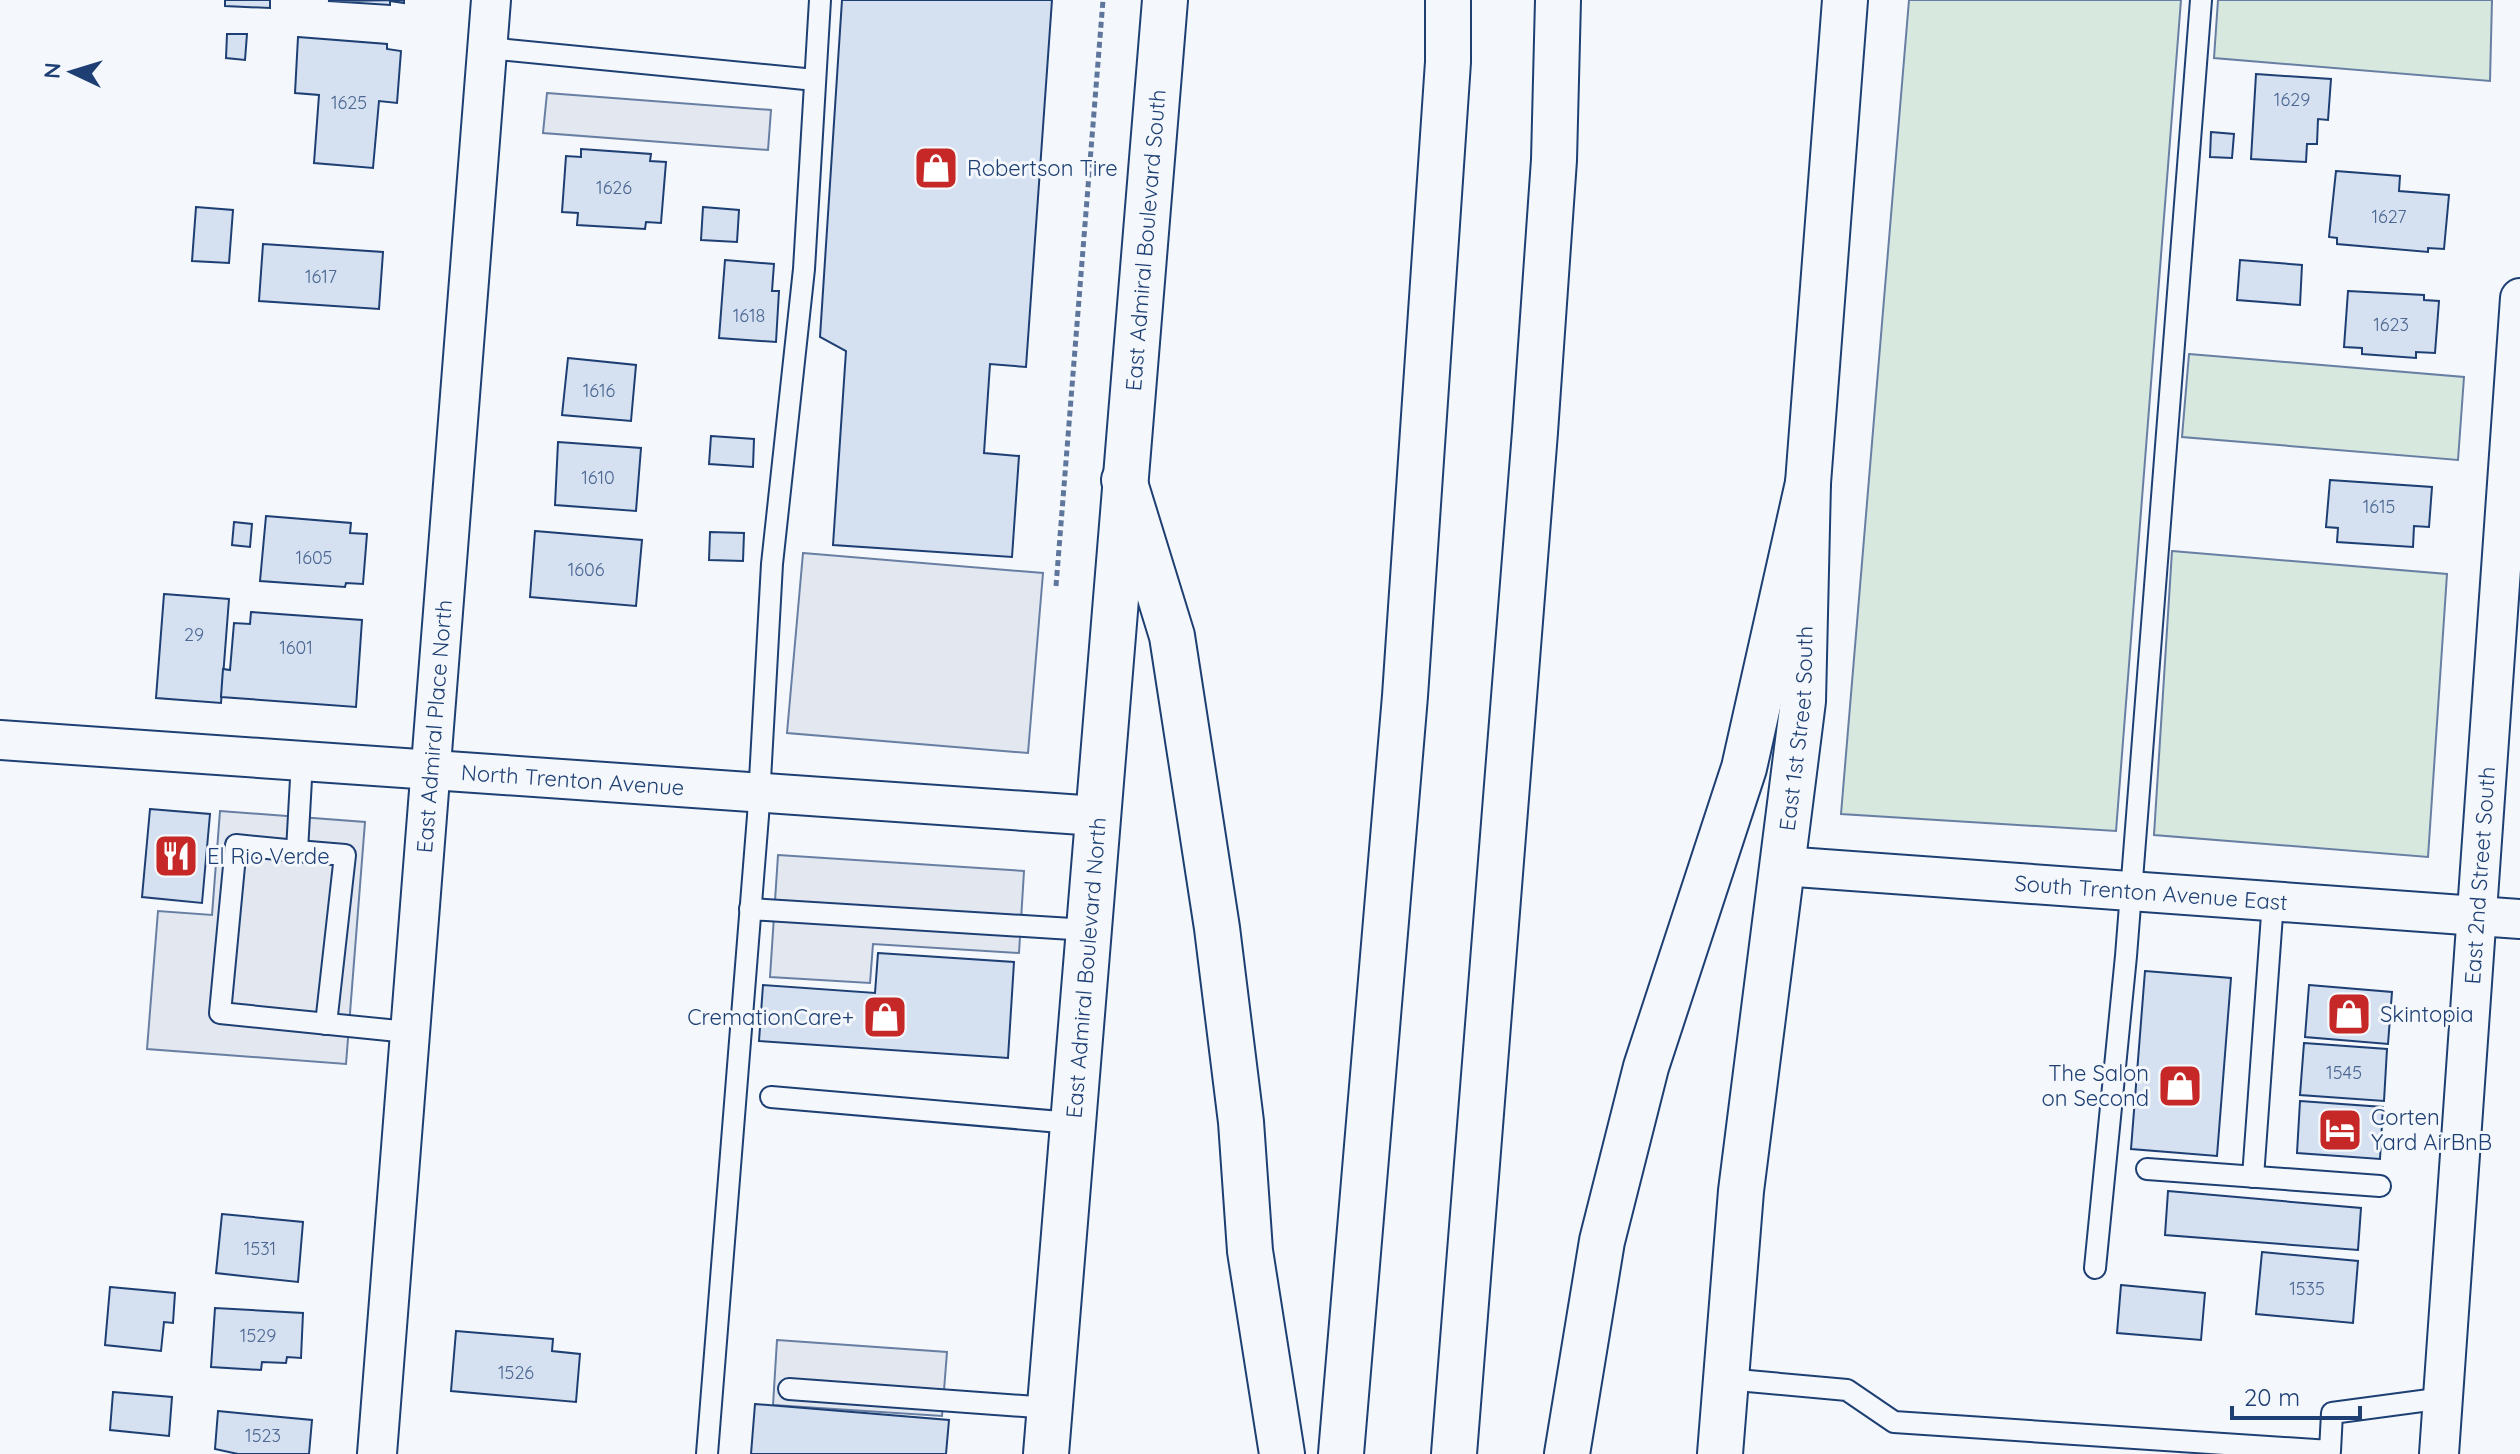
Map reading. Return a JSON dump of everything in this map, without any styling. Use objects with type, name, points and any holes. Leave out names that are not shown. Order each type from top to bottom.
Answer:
[{"type":"main road","name":"East Admiral Boulevard South","points":[[1124,480],[1165,0]]},
{"type":"main road","points":[[1341,1454],[1405,696],[1448,62],[1448,0]]},
{"type":"main road","points":[[1454,1454],[1538,402],[1554,160],[1558,0]]},
{"type":"main road","name":"East 1st Street South","points":[[1720,1454],[1742,1177],[1803,701],[1808,483],[1845,0]]},
{"type":"main road","name":"East Admiral Boulevard North","points":[[1046,1454],[1124,480]]},
{"type":"main road","points":[[1124,480],[1172,636],[1217,928],[1241,1122],[1250,1251],[1282,1454]]},
{"type":"main road","points":[[1567,1454],[1605,1227],[1646,1067],[1744,768],[1808,483]]},
{"type":"street","name":"East Admiral Place North","points":[[377,1454],[491,0]]},
{"type":"street","name":"East 2nd Street South","points":[[2439,1454],[2520,298]]},
{"type":"street","name":"North Trenton Avenue","points":[[0,740],[1097,816]]},
{"type":"street","name":"South Trenton Avenue East","points":[[1782,866],[2520,919]]},
{"type":"lane","points":[[707,1454],[750,909],[772,564],[804,269],[820,0]]},
{"type":"lane","points":[[2095,1268],[2131,891],[2201,0]]},
{"type":"lane","points":[[488,48],[815,80]]},
{"type":"lane","points":[[297,851],[302,761]]},
{"type":"lane","points":[[326,1024],[345,855],[236,845],[220,1013],[326,1024],[408,1032]]},
{"type":"lane","points":[[2253,1177],[2273,901]]},
{"type":"lane","points":[[750,909],[1088,930]]},
{"type":"lane","points":[[771,1097],[1072,1123]]},
{"type":"lane","points":[[2147,1169],[2380,1186]]},
{"type":"lane","points":[[1726,1379],[1847,1390],[1894,1422],[2330,1452],[2332,1413],[2444,1398]]},
{"type":"lane","points":[[789,1389],[1050,1408]]},
{"type":"path","points":[[1056,586],[1103,0]]},
{"type":"shaded area","points":[[1909,0],[2181,0],[2116,831],[1841,814]]},
{"type":"shaded area","points":[[2218,0],[2492,0],[2490,81],[2214,58]]},
{"type":"shaded area","points":[[547,93],[771,110],[768,150],[543,133]]},
{"type":"shaded area","points":[[2189,354],[2464,377],[2458,460],[2182,437]]},
{"type":"shaded area","points":[[2172,551],[2447,574],[2428,857],[2154,835]]},
{"type":"shaded area","points":[[803,553],[1043,573],[1028,753],[787,733]]},
{"type":"shaded area","points":[[220,811],[365,822],[346,1064],[147,1049],[158,911],[212,915]]},
{"type":"shaded area","points":[[778,855],[1024,871],[1019,953],[873,944],[870,983],[770,977]]},
{"type":"shaded area","points":[[777,1340],[947,1352],[942,1416],[773,1405]]},
{"type":"building","points":[[225,0],[270,0],[270,8],[225,6]]},
{"type":"building","points":[[404,0],[404,3],[390,1],[390,5],[328,1]]},
{"type":"building","name":"Robertson Tire","points":[[842,0],[1052,0],[1026,367],[990,364],[984,453],[1019,456],[1012,557],[833,545],[846,351],[820,337]]},
{"type":"building","points":[[227,34],[247,34],[245,60],[226,58]]},
{"type":"building","points":[[298,37],[387,44],[387,49],[401,51],[397,103],[379,101],[373,168],[314,163],[319,95],[295,93]]},
{"type":"building","points":[[2256,74],[2331,79],[2328,120],[2318,119],[2317,144],[2307,144],[2306,162],[2251,159]]},
{"type":"building","points":[[2211,132],[2234,134],[2232,158],[2210,157]]},
{"type":"building","points":[[581,149],[651,154],[650,161],[666,162],[661,223],[646,222],[645,229],[577,225],[578,213],[562,212],[566,156],[581,157]]},
{"type":"building","points":[[2336,171],[2400,176],[2399,191],[2449,195],[2444,249],[2428,248],[2428,252],[2337,244],[2337,238],[2329,237]]},
{"type":"building","points":[[196,207],[233,210],[229,263],[192,261]]},
{"type":"building","points":[[703,207],[739,210],[737,242],[701,240]]},
{"type":"building","points":[[263,244],[383,252],[379,309],[259,301]]},
{"type":"building","points":[[725,260],[774,264],[772,291],[779,291],[776,342],[719,338]]},
{"type":"building","points":[[2240,260],[2302,265],[2300,305],[2237,300]]},
{"type":"building","points":[[2348,291],[2424,295],[2424,300],[2439,301],[2435,353],[2416,352],[2416,358],[2362,354],[2362,348],[2344,347]]},
{"type":"building","points":[[568,358],[636,365],[631,421],[562,415]]},
{"type":"building","points":[[711,436],[754,439],[753,467],[709,464]]},
{"type":"building","points":[[558,442],[641,448],[636,511],[555,505]]},
{"type":"building","points":[[2330,480],[2432,487],[2429,527],[2414,526],[2413,547],[2337,542],[2338,528],[2326,527]]},
{"type":"building","points":[[266,516],[351,523],[350,533],[367,534],[363,584],[346,583],[345,587],[260,581]]},
{"type":"building","points":[[234,522],[252,524],[250,547],[232,545]]},
{"type":"building","points":[[535,531],[642,540],[636,606],[530,597]]},
{"type":"building","points":[[710,532],[744,533],[743,561],[709,560]]},
{"type":"building","points":[[164,594],[229,599],[221,703],[156,698]]},
{"type":"building","points":[[251,612],[362,620],[356,707],[221,697],[223,669],[230,670],[234,623],[250,624]]},
{"type":"building","name":"El Rio Verde","points":[[150,809],[210,814],[202,903],[142,897]]},
{"type":"building","name":"CremationCare+","points":[[878,953],[1014,962],[1008,1058],[759,1041],[763,985],[875,993]]},
{"type":"building","points":[[2145,971],[2231,978],[2217,1156],[2131,1149]]},
{"type":"building","name":"Skintopia","points":[[2309,985],[2392,992],[2388,1044],[2305,1037]]},
{"type":"building","points":[[2304,1043],[2387,1049],[2384,1101],[2300,1095]]},
{"type":"building","name":"Corten Yard AirBnB","points":[[2300,1101],[2383,1107],[2380,1159],[2297,1153]]},
{"type":"building","points":[[2168,1191],[2361,1208],[2358,1250],[2165,1235]]},
{"type":"building","points":[[222,1214],[303,1222],[298,1282],[216,1273]]},
{"type":"building","points":[[2262,1252],[2358,1261],[2353,1323],[2256,1314]]},
{"type":"building","points":[[2121,1285],[2205,1293],[2201,1340],[2117,1333]]},
{"type":"building","points":[[110,1287],[175,1293],[173,1323],[164,1322],[161,1351],[105,1345]]},
{"type":"building","points":[[215,1308],[303,1313],[301,1358],[287,1357],[286,1363],[262,1362],[261,1370],[211,1367]]},
{"type":"building","points":[[456,1331],[553,1339],[552,1351],[580,1354],[576,1402],[451,1391]]},
{"type":"building","points":[[113,1392],[172,1397],[169,1436],[110,1430]]},
{"type":"building","points":[[755,1404],[949,1420],[946,1454],[751,1454]]},
{"type":"building","points":[[218,1411],[312,1420],[309,1454],[238,1454],[215,1449]]},
{"type":"place","name":"Robertson Tire","points":[[936,168]]},
{"type":"place","name":"El Rio Verde","points":[[176,856]]},
{"type":"place","name":"Skintopia","points":[[2349,1014]]},
{"type":"place","name":"CremationCare+","points":[[885,1017]]},
{"type":"place","name":"The Salon on Second","points":[[2180,1086]]},
{"type":"place","name":"Corten Yard AirBnB","points":[[2340,1130]]}]
